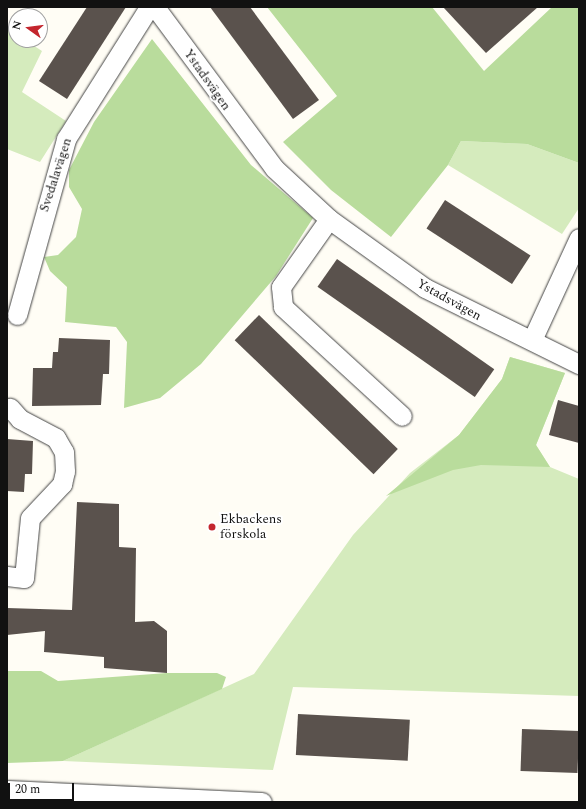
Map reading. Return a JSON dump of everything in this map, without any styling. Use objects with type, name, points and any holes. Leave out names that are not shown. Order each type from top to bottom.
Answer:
[{"type":"street","name":"Svedalavägen","points":[[17,315],[66,139],[149,7]]},
{"type":"street","name":"Ystadsvägen","points":[[155,7],[274,168],[329,219],[425,288],[579,364]]},
{"type":"street","points":[[329,219],[282,287],[283,307],[402,416]]},
{"type":"street","points":[[532,340],[579,238]]},
{"type":"street","points":[[7,576],[24,578],[30,518],[62,484],[65,471],[64,452],[56,438],[20,419],[10,408]]},
{"type":"street","points":[[7,790],[63,798],[262,802]]},
{"type":"green space","points":[[267,7],[432,7],[484,71],[552,7],[579,7],[579,163],[527,144],[461,141],[448,165],[391,237],[331,190],[283,142],[337,96]]},
{"type":"green space","points":[[7,27],[8,48],[37,48],[42,51],[22,92],[66,121],[40,162],[7,149]]},
{"type":"green space","points":[[152,39],[251,165],[313,218],[276,276],[201,364],[160,398],[124,408],[127,342],[116,327],[65,322],[67,287],[50,271],[44,257],[58,255],[76,237],[82,209],[69,187],[69,170],[94,122]]},
{"type":"green space","points":[[461,141],[527,144],[579,163],[579,208],[562,234],[448,165]]},
{"type":"green space","points":[[510,357],[565,373],[536,445],[550,467],[579,479],[579,696],[293,687],[273,770],[63,761],[254,674],[353,535],[410,473],[459,435],[502,379]]},
{"type":"green space","points":[[510,357],[565,373],[536,445],[550,467],[481,465],[453,470],[386,496],[459,435],[502,379]]},
{"type":"green space","points":[[7,671],[41,671],[58,681],[167,673],[217,673],[226,677],[222,689],[63,761],[7,763]]},
{"type":"building","points":[[87,7],[126,7],[67,99],[39,81]]},
{"type":"building","points":[[210,7],[250,7],[319,100],[293,119]]},
{"type":"building","points":[[443,7],[538,7],[486,53]]},
{"type":"building","points":[[445,200],[531,256],[512,284],[426,229]]},
{"type":"building","points":[[337,259],[494,369],[475,397],[317,287]]},
{"type":"building","points":[[259,315],[398,449],[374,474],[235,340]]},
{"type":"building","points":[[59,338],[110,340],[109,374],[103,374],[101,405],[32,406],[33,368],[52,368],[53,352],[58,352]]},
{"type":"building","points":[[558,400],[579,406],[579,443],[549,435]]},
{"type":"building","points":[[7,439],[33,441],[32,474],[25,474],[24,492],[7,491]]},
{"type":"building","points":[[77,502],[119,504],[119,547],[136,548],[135,622],[154,621],[167,631],[167,673],[104,668],[104,657],[44,652],[45,631],[7,635],[7,608],[72,610]]},
{"type":"building","points":[[298,714],[410,720],[408,761],[296,755]]},
{"type":"building","points":[[522,729],[579,731],[577,773],[521,771]]},
{"type":"place","name":"Ekbackens förskola","points":[[212,527]]}]
